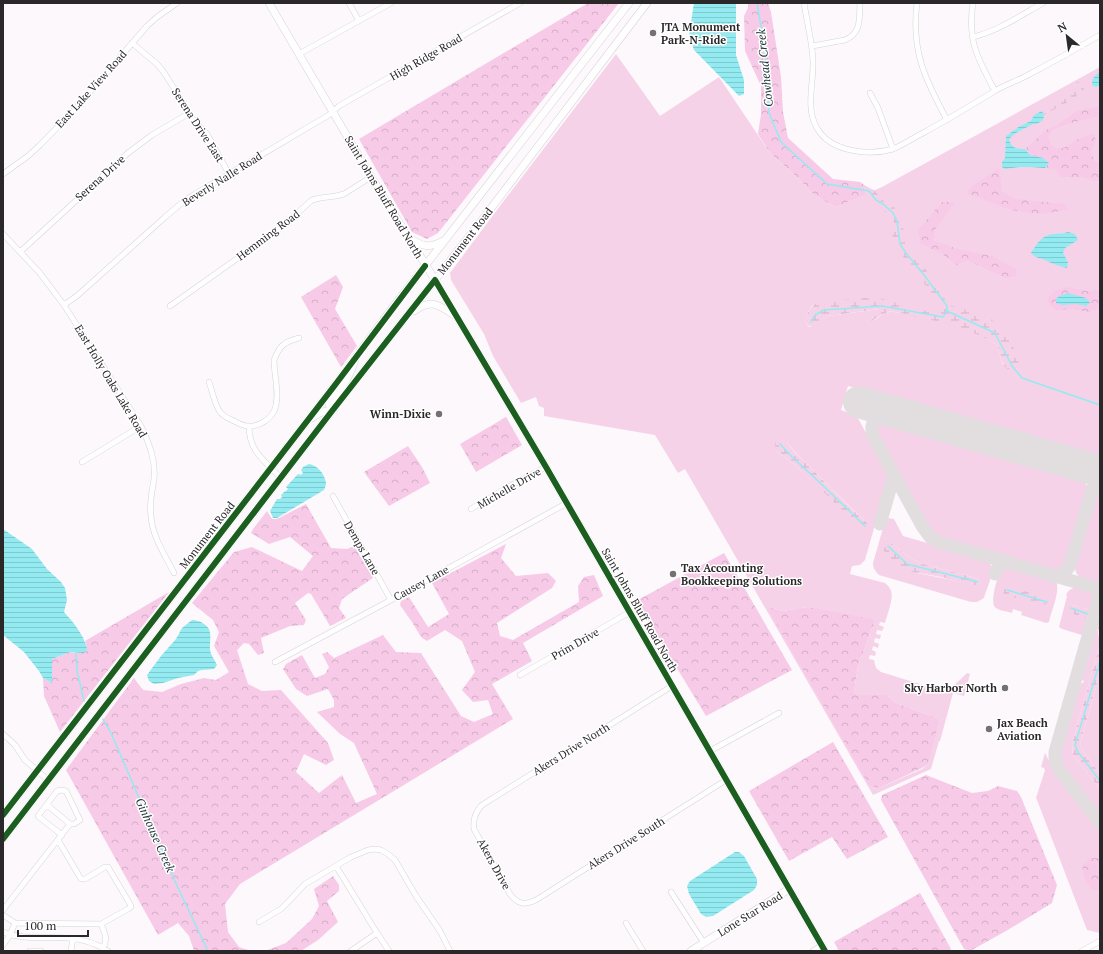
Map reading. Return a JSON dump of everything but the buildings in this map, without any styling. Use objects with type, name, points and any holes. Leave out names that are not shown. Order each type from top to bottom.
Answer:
[{"type":"main road","name":"Saint Johns Bluff Road North","points":[[269,3],[371,177],[435,280],[546,467],[823,948]]},
{"type":"main road","name":"Monument Road","points":[[3,815],[629,3]]},
{"type":"main road","name":"Monument Road","points":[[3,838],[332,411],[482,220],[647,3]]},
{"type":"main road","points":[[599,42],[610,51]]},
{"type":"main road","points":[[409,238],[419,244],[429,246],[445,240]]},
{"type":"main road","points":[[407,316],[420,307],[427,304],[432,304],[443,307],[457,317]]},
{"type":"main road","points":[[332,411],[329,404],[348,380],[357,355]]},
{"type":"main road","points":[[305,423],[322,412],[327,410],[332,411]]},
{"type":"main road","name":"Lone Star Road","points":[[691,951],[789,889]]},
{"type":"street","name":"East Lake View Road","points":[[3,174],[39,146],[76,108],[132,43],[157,17],[177,3]]},
{"type":"street","points":[[349,3],[359,21]]},
{"type":"street","points":[[299,54],[391,3]]},
{"type":"street","name":"High Ridge Road","points":[[333,112],[339,106],[520,3]]},
{"type":"street","points":[[804,3],[812,46],[813,62],[811,111],[813,120],[820,134],[828,141],[838,147],[865,152],[893,149],[947,120],[995,91],[1028,75],[1100,35]]},
{"type":"street","points":[[812,46],[850,38],[858,29],[860,3]]},
{"type":"street","points":[[917,3],[915,28],[920,59],[928,83],[947,120]]},
{"type":"street","points":[[973,3],[971,23],[976,53],[995,91]]},
{"type":"street","points":[[973,37],[983,35],[997,29],[1043,3]]},
{"type":"street","name":"Serena Drive East","points":[[132,43],[163,71],[179,96],[188,114],[207,134],[229,174]]},
{"type":"street","points":[[870,93],[878,108],[893,149]]},
{"type":"street","name":"Beverly Nalle Road","points":[[64,305],[78,295],[184,201],[333,112]]},
{"type":"street","name":"Serena Drive","points":[[20,252],[128,153],[152,135],[188,114]]},
{"type":"street","name":"Hemming Road","points":[[170,306],[280,229],[312,200],[344,194],[371,177]]},
{"type":"street","name":"East Holly Oaks Lake Road","points":[[3,234],[39,272],[64,305],[141,426],[148,441],[154,464],[154,478],[150,504],[151,518],[159,543],[174,573]]},
{"type":"street","points":[[209,382],[217,406],[225,417],[245,426],[259,424],[266,421],[275,410],[276,403],[274,360],[281,346],[286,342],[299,338]]},
{"type":"street","points":[[82,462],[141,426]]},
{"type":"street","points":[[249,426],[249,433],[254,449],[281,478]]},
{"type":"street","name":"Michelle Drive","points":[[471,509],[546,467]]},
{"type":"street","name":"Demps Lane","points":[[333,496],[391,600]]},
{"type":"street","name":"Causey Lane","points":[[275,662],[567,503]]},
{"type":"street","name":"Prim Drive","points":[[520,675],[630,612]]},
{"type":"street","name":"Akers Drive North","points":[[474,817],[482,805],[672,686]]},
{"type":"street","points":[[710,751],[779,713]]},
{"type":"street","points":[[3,734],[15,745],[25,760],[48,780]]},
{"type":"street","name":"Akers Drive South","points":[[524,903],[536,900],[726,780]]},
{"type":"street","points":[[3,910],[62,835],[70,824],[74,824],[80,820],[66,791],[61,790],[58,791],[38,818],[62,835]]},
{"type":"street","points":[[47,805],[70,824]]},
{"type":"street","name":"Akers Drive","points":[[474,817],[474,829],[510,894],[518,902],[524,903]]},
{"type":"street","points":[[3,915],[15,923],[101,924],[131,907],[108,867],[105,867],[85,879],[81,879],[58,840]]},
{"type":"street","points":[[259,922],[281,909],[305,884],[359,853],[375,849],[388,854],[395,860],[416,896],[440,931],[450,951]]},
{"type":"street","points":[[336,866],[389,951]]},
{"type":"street","points":[[671,892],[704,943]]},
{"type":"street","points":[[3,944],[10,935],[15,923]]},
{"type":"street","points":[[626,923],[643,951]]},
{"type":"street","points":[[3,932],[18,937],[73,938],[105,949],[107,938],[101,924]]},
{"type":"street","points":[[351,951],[377,933]]},
{"type":"street","points":[[72,951],[73,938]]},
{"type":"street","points":[[1082,951],[1100,941]]},
{"type":"street","points":[[813,951],[823,948]]},
{"type":"street","points":[[30,951],[41,951]]},
{"type":"green space","points":[[588,3],[619,3],[438,233],[427,239],[412,232],[359,139]]},
{"type":"green space","points":[[748,3],[768,3],[771,12],[781,77],[783,112],[788,138],[833,179],[860,182],[867,187],[864,188],[864,191],[867,194],[836,207],[814,195],[798,178],[770,153],[758,134],[761,114],[761,86],[745,51],[744,16],[748,8]]},
{"type":"green space","points":[[616,54],[660,116],[719,77],[770,153],[798,178],[814,195],[836,207],[882,187],[1100,67],[1100,458],[848,386],[841,410],[857,416],[888,475],[865,560],[860,565],[852,566],[850,574],[885,583],[890,588],[892,594],[885,623],[880,622],[879,625],[884,627],[882,631],[877,630],[876,634],[881,635],[880,639],[875,638],[874,642],[879,644],[878,648],[873,646],[872,650],[876,652],[875,656],[870,655],[869,659],[874,660],[876,668],[881,672],[936,689],[945,689],[950,687],[957,683],[967,673],[970,674],[964,696],[953,693],[931,769],[873,795],[685,469],[678,473],[655,435],[544,416],[544,408],[539,406],[536,397],[521,403],[493,356],[484,334],[451,280],[450,273]],"holes":[[[879,300],[935,320],[893,312],[885,313],[875,320],[872,318],[880,309],[828,316],[810,327],[805,321],[808,312],[813,305]],[[983,336],[1018,356],[1009,371],[1002,363],[997,345]],[[787,442],[792,449],[868,524],[827,495],[795,465],[776,451]],[[770,607],[782,611],[808,607],[874,623],[858,666],[854,692],[856,695],[887,695],[896,703],[937,718],[928,764],[922,769],[879,788]]]},
{"type":"green space","points":[[1077,82],[1083,82],[1084,90],[1070,101],[1044,115],[1042,111],[1070,91]]},
{"type":"green space","points":[[1100,106],[1100,116],[1067,124],[1053,130],[1048,137],[1051,145],[1056,148],[1063,148],[1080,138],[1094,133],[1096,142],[1090,152],[1095,161],[1100,163],[1100,181],[1094,181],[1082,177],[1060,177],[1057,170],[1045,168],[1049,162],[1043,158],[1030,155],[1025,149],[1046,130],[1057,125],[1077,111]]},
{"type":"green space","points":[[999,168],[1002,192],[1016,199],[1064,204],[1068,210],[1040,214],[1010,210],[967,193],[972,186]]},
{"type":"green space","points":[[867,187],[874,190],[882,200],[894,207],[903,221],[904,241],[909,252],[926,270],[946,301],[952,306],[968,310],[991,319],[1004,330],[1018,356],[1019,369],[1012,372],[1008,370],[1003,364],[997,345],[977,334],[945,323],[900,313],[888,312],[871,321],[879,309],[828,316],[816,325],[810,327],[808,325],[805,321],[808,312],[819,302],[876,297],[931,312],[941,309],[940,303],[906,261],[894,243],[892,233],[894,222],[891,216],[875,204],[869,195],[864,192],[864,188]]},
{"type":"green space","points":[[942,202],[955,202],[935,230],[934,241],[958,249],[992,256],[1016,269],[1016,276],[1006,278],[967,260],[957,265],[941,253],[921,244],[918,230]]},
{"type":"green space","points":[[336,275],[343,287],[335,309],[357,346],[341,367],[301,297]]},
{"type":"green space","points":[[1067,287],[1087,291],[1100,290],[1100,308],[1089,312],[1070,309],[1056,310],[1050,306],[1047,298],[1055,291]]},
{"type":"green space","points":[[506,417],[522,445],[476,472],[460,444]]},
{"type":"green space","points":[[884,423],[1084,481],[1088,490],[1068,558],[1061,570],[1054,571],[1043,569],[939,539],[933,535],[875,433],[877,428]]},
{"type":"green space","points":[[778,440],[787,442],[798,456],[868,524],[862,529],[795,465],[776,451],[775,443]]},
{"type":"green space","points":[[408,446],[422,467],[430,483],[389,506],[364,472]]},
{"type":"green space","points":[[1100,490],[1100,585],[1080,578],[1075,567],[1088,515]]},
{"type":"green space","points":[[306,504],[331,548],[347,549],[354,546],[373,578],[342,599],[339,608],[346,618],[330,626],[311,594],[308,593],[295,603],[306,620],[304,625],[290,626],[261,638],[264,653],[258,655],[249,644],[244,643],[237,650],[248,684],[262,691],[281,690],[328,743],[334,760],[326,765],[304,754],[296,772],[319,793],[342,775],[356,803],[377,794],[354,743],[340,734],[317,712],[334,707],[334,700],[328,689],[307,696],[296,689],[283,669],[286,664],[302,655],[315,678],[325,674],[329,667],[322,654],[327,652],[334,658],[383,635],[396,652],[421,653],[461,716],[474,722],[493,714],[488,700],[473,702],[462,690],[475,672],[462,641],[445,630],[427,641],[421,637],[400,605],[401,601],[409,597],[428,627],[449,614],[432,583],[506,544],[501,558],[516,576],[548,573],[556,581],[552,588],[497,623],[500,636],[513,640],[579,602],[578,586],[584,577],[594,575],[603,596],[523,643],[532,661],[492,684],[513,719],[240,884],[225,904],[228,932],[239,947],[251,951],[194,951],[189,936],[178,923],[158,935],[66,770],[134,678],[143,690],[162,692],[181,684],[204,678],[216,680],[229,672],[214,646],[219,632],[213,620],[192,603],[234,552],[252,547],[302,571],[313,556],[290,537],[269,544],[251,533],[267,511],[272,519],[277,519]]},
{"type":"green space","points":[[888,518],[894,519],[903,536],[986,560],[990,563],[992,571],[984,598],[977,602],[971,602],[879,575],[874,569],[873,563],[885,521]],"holes":[[[890,542],[912,559],[923,564],[976,578],[980,581],[978,585],[917,573]]]},
{"type":"green space","points":[[890,542],[912,559],[923,564],[976,578],[980,581],[978,585],[973,585],[908,571],[894,564],[883,549]]},
{"type":"green space","points":[[724,553],[792,670],[706,716],[636,601]]},
{"type":"green space","points":[[1009,567],[1054,580],[1056,582],[1057,593],[1049,622],[1046,623],[1021,615],[1022,612],[1013,609],[1012,613],[1000,610],[994,606],[994,594],[998,578],[1001,571]]},
{"type":"green space","points":[[1006,587],[1011,587],[1044,597],[1049,600],[1047,604],[1044,605],[1008,596],[1004,594],[1003,590]]},
{"type":"green space","points":[[1078,587],[1100,593],[1100,613],[1073,605],[1072,613],[1089,618],[1097,626],[1100,643],[1072,744],[1073,755],[1100,789],[1100,817],[1056,759],[1052,748],[1057,728],[1067,730],[1081,683],[1084,681],[1082,680],[1082,677],[1080,677],[1092,638],[1059,627],[1066,595],[1071,589]]},
{"type":"green space","points":[[169,592],[60,732],[44,696],[43,678],[52,683],[52,659],[70,652],[76,653],[87,648],[85,641]]},
{"type":"green space","points":[[1073,605],[1100,613],[1100,639],[1098,628],[1091,620],[1075,615],[1069,610]]},
{"type":"green space","points":[[770,607],[782,611],[808,607],[872,619],[874,623],[858,666],[854,692],[857,695],[887,695],[896,703],[937,718],[939,722],[928,764],[879,788],[869,785],[769,611],[768,608]]},
{"type":"green space","points":[[1100,643],[1100,673],[1080,744],[1083,751],[1100,774],[1100,789],[1073,755],[1072,744]]},
{"type":"green space","points":[[1100,673],[1100,774],[1083,751],[1080,744]]},
{"type":"green space","points":[[833,742],[888,837],[847,859],[832,837],[789,861],[749,791]]},
{"type":"green space","points":[[1045,753],[1051,765],[1100,828],[1100,858],[1091,857],[1092,890],[1100,890],[1100,933],[1087,930],[1036,798],[1045,770],[1041,767]]},
{"type":"green space","points":[[926,775],[972,793],[988,791],[998,786],[1017,791],[1021,797],[1057,885],[1052,903],[970,951],[964,949],[881,800],[882,795]]},
{"type":"green space","points":[[1091,857],[1100,858],[1100,890],[1092,890],[1084,878],[1082,865]]},
{"type":"green space","points":[[333,876],[339,885],[339,891],[327,901],[338,922],[318,940],[301,951],[265,951],[286,943],[312,919],[319,906],[314,889]]},
{"type":"green space","points":[[920,893],[951,949],[948,951],[839,951],[834,942]]},
{"type":"water","points":[[694,3],[736,3],[736,55],[744,80],[744,94],[739,96],[694,50],[689,35]]},
{"type":"water","points":[[1100,72],[1100,86],[1095,87],[1092,85],[1093,79]]},
{"type":"water","points":[[1042,111],[1044,115],[1043,120],[1016,133],[1009,139],[1014,147],[1025,149],[1030,155],[1043,158],[1049,163],[1045,168],[1020,167],[1005,169],[1002,167],[1002,162],[1005,158],[1006,136],[1020,126],[1031,121],[1034,115]]},
{"type":"water","points":[[1068,232],[1075,234],[1078,240],[1065,248],[1063,253],[1068,262],[1067,268],[1038,258],[1031,253],[1040,240],[1050,234]]},
{"type":"water","points":[[1068,293],[1086,298],[1090,303],[1086,306],[1076,304],[1062,305],[1056,303],[1056,299],[1059,296]]},
{"type":"water","points":[[309,464],[318,468],[322,473],[326,483],[324,490],[277,518],[273,518],[270,511],[277,499],[282,497],[281,495],[288,489],[286,487],[298,474],[301,475],[303,473],[301,470],[303,467]]},
{"type":"water","points":[[3,529],[32,549],[47,569],[61,582],[65,588],[67,600],[64,612],[78,629],[87,648],[85,653],[70,652],[52,659],[52,683],[43,678],[24,652],[3,635]]},
{"type":"water","points":[[192,620],[201,622],[209,629],[210,650],[217,665],[214,669],[198,671],[194,675],[163,683],[154,684],[149,681],[147,675],[176,639],[182,628]]},
{"type":"water","points":[[735,852],[739,852],[744,856],[757,879],[757,885],[754,890],[713,916],[706,917],[701,914],[689,894],[687,886],[690,881]]},
{"type":"waterway","name":"Cowhead Creek","points":[[757,3],[765,50],[769,113],[781,142],[827,184],[869,191],[876,200],[893,213],[897,221],[900,244],[947,306],[947,311],[943,317],[882,306],[824,310],[815,315],[811,322]]},
{"type":"waterway","points":[[947,311],[995,333],[1012,366],[1022,378],[1100,405]]},
{"type":"waterway","points":[[780,444],[865,526]]},
{"type":"waterway","points":[[888,546],[907,564],[978,582]]},
{"type":"waterway","points":[[1007,590],[1047,602]]},
{"type":"waterway","points":[[1071,608],[1088,614]]},
{"type":"waterway","name":"Ginhouse Creek","points":[[76,653],[77,671],[84,701]]},
{"type":"waterway","points":[[1100,661],[1075,745],[1078,752],[1100,781]]},
{"type":"waterway","name":"Ginhouse Creek","points":[[103,719],[111,733],[178,888],[208,951]]},
{"type":"taxiway","points":[[892,412],[879,417],[873,422],[873,436],[922,526],[930,537],[938,542],[1100,589]]},
{"type":"taxiway","points":[[1052,576],[1063,573],[1070,565],[1098,471]]},
{"type":"taxiway","points":[[880,524],[893,479],[893,473]]},
{"type":"taxiway","points":[[995,574],[1000,566],[1010,563]]},
{"type":"taxiway","points":[[1100,594],[1055,752],[1055,761],[1060,771],[1100,823]]},
{"type":"runway","points":[[859,402],[1100,471]]},
{"type":"cycle path","points":[[3,815],[425,266]]},
{"type":"cycle path","points":[[3,839],[332,411],[435,280],[546,467],[825,951]]},
{"type":"place","name":"JTA Monument Park-N-Ride","points":[[653,33]]},
{"type":"place","name":"Winn-Dixie","points":[[439,414]]},
{"type":"place","name":"Tax Accounting Bookkeeping Solutions","points":[[673,574]]},
{"type":"place","name":"Sky Harbor North","points":[[1005,688]]},
{"type":"place","name":"Jax Beach Aviation","points":[[989,729]]}]
